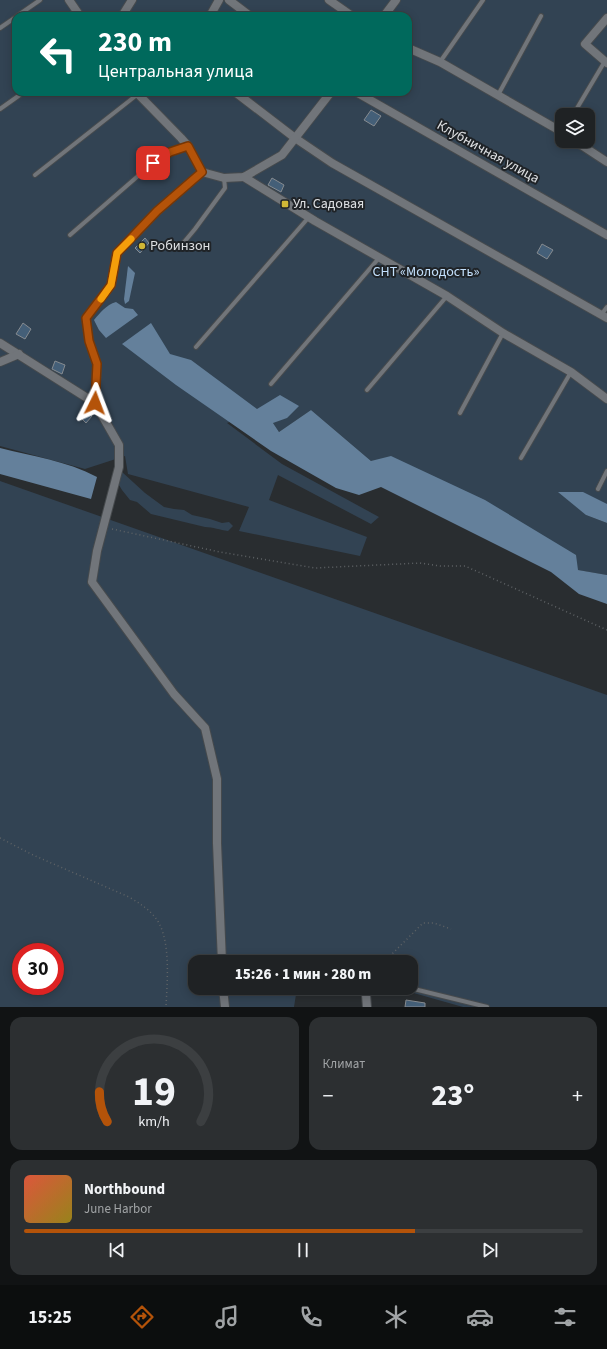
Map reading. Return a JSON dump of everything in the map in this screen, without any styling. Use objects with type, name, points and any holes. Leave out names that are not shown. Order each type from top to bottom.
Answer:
[{"type":"street","points":[[69,0],[77,12]]},
{"type":"street","points":[[124,12],[132,0]]},
{"type":"street","points":[[212,12],[219,0]]},
{"type":"street","points":[[229,0],[245,12]]},
{"type":"street","points":[[329,0],[346,12]]},
{"type":"street","points":[[387,12],[396,0]]},
{"type":"street","points":[[606,62],[585,44],[607,18]]},
{"type":"street","points":[[412,50],[440,62],[555,128]]},
{"type":"street","points":[[140,96],[188,146],[202,172],[224,178],[244,177],[282,155],[328,96]]},
{"type":"street","points":[[239,96],[295,138],[332,163],[604,316]]},
{"type":"street","name":"Клубничная улица","points":[[363,96],[607,235]]},
{"type":"street","points":[[586,148],[607,162]]},
{"type":"street","points":[[95,403],[97,364],[89,341],[86,318],[111,285],[117,253],[157,211],[202,172]]},
{"type":"street","points":[[244,177],[309,217],[447,296],[503,333],[572,372],[607,398]]},
{"type":"street","points":[[0,342],[95,403],[119,445],[119,467],[97,551],[92,582],[174,694],[205,728],[217,779],[217,843],[222,955]]},
{"type":"street","points":[[0,362],[19,354]]},
{"type":"street","points":[[224,995],[225,1007]]},
{"type":"street","points":[[366,995],[367,1007]]},
{"type":"lane","points":[[22,12],[40,0]]},
{"type":"lane","points":[[440,62],[482,0]]},
{"type":"lane","points":[[498,95],[540,16]]},
{"type":"lane","points":[[0,28],[12,19]]},
{"type":"lane","points":[[578,108],[606,62]]},
{"type":"lane","points":[[0,109],[18,96]]},
{"type":"lane","points":[[35,175],[133,96]]},
{"type":"lane","points":[[70,235],[153,163],[170,152],[188,146]]},
{"type":"lane","points":[[180,247],[225,188],[224,178]]},
{"type":"lane","points":[[196,347],[309,217]]},
{"type":"lane","points":[[271,384],[379,257]]},
{"type":"lane","points":[[368,390],[447,296]]},
{"type":"lane","points":[[604,316],[607,307]]},
{"type":"lane","points":[[460,413],[503,333]]},
{"type":"lane","points":[[521,458],[572,372]]},
{"type":"lane","points":[[598,489],[607,471]]},
{"type":"lane","points":[[418,990],[487,1007]]},
{"type":"path","points":[[104,527],[220,552],[315,568],[420,564],[465,566],[607,630]]},
{"type":"path","points":[[0,838],[33,855],[129,897],[143,905],[155,917],[162,930],[167,957],[166,1007]]},
{"type":"path","points":[[391,955],[423,923],[434,923],[451,929]]},
{"type":"green space","name":"СНТ «Молодость»","points":[[0,0],[607,0],[607,506],[586,515],[607,523],[607,575],[577,570],[371,461],[311,410],[279,432],[273,423],[258,409],[227,423],[282,464],[379,517],[371,524],[278,475],[269,500],[367,537],[360,556],[239,531],[249,507],[128,474],[125,456],[85,469],[0,446]]},
{"type":"green space","points":[[122,472],[145,493],[164,507],[184,510],[192,515],[222,523],[229,522],[233,526],[228,531],[151,514],[137,502],[130,500],[122,490],[119,485]]},
{"type":"green space","points":[[0,481],[607,695],[607,1007],[463,1007],[418,994],[418,955],[188,955],[188,995],[296,995],[294,1007],[0,1007]]},
{"type":"shaded area","points":[[128,266],[135,273],[129,301],[125,304],[124,299]]},
{"type":"shaded area","points":[[116,302],[125,308],[133,309],[138,315],[106,338],[99,330],[94,320],[106,307]]},
{"type":"shaded area","points":[[151,323],[170,354],[191,360],[257,409],[280,395],[299,406],[287,418],[273,423],[279,432],[311,410],[371,461],[391,456],[485,500],[576,555],[578,570],[607,575],[607,604],[579,594],[551,572],[381,487],[359,495],[336,488],[271,451],[176,385],[122,344]]},
{"type":"shaded area","points":[[0,448],[62,463],[86,471],[97,477],[91,499],[0,474]]},
{"type":"shaded area","points":[[558,492],[583,492],[607,504],[607,523],[586,515]]},
{"type":"building","points":[[371,110],[381,116],[374,126],[364,120]]},
{"type":"building","points":[[272,178],[284,185],[281,192],[268,185]]},
{"type":"building","points":[[145,238],[149,243],[140,253],[135,248]]},
{"type":"building","points":[[542,244],[553,250],[547,259],[537,253]]},
{"type":"building","points":[[23,323],[31,329],[25,339],[16,334]]},
{"type":"building","points":[[55,361],[65,365],[62,374],[52,369]]},
{"type":"building","points":[[84,408],[92,416],[86,423],[78,415]]},
{"type":"building","points":[[406,1000],[425,1003],[425,1007],[405,1007]]},
{"type":"slow traffic","points":[[101,299],[111,285],[117,253],[131,239]]},
{"type":"place","name":"Ул. Садовая","points":[[285,204]]},
{"type":"place","name":"Робинзон","points":[[142,246]]},
{"type":"route","points":[[95,403],[97,364],[89,341],[86,318],[111,285],[117,253],[157,211],[202,172],[188,146],[170,152],[153,163]]}]
